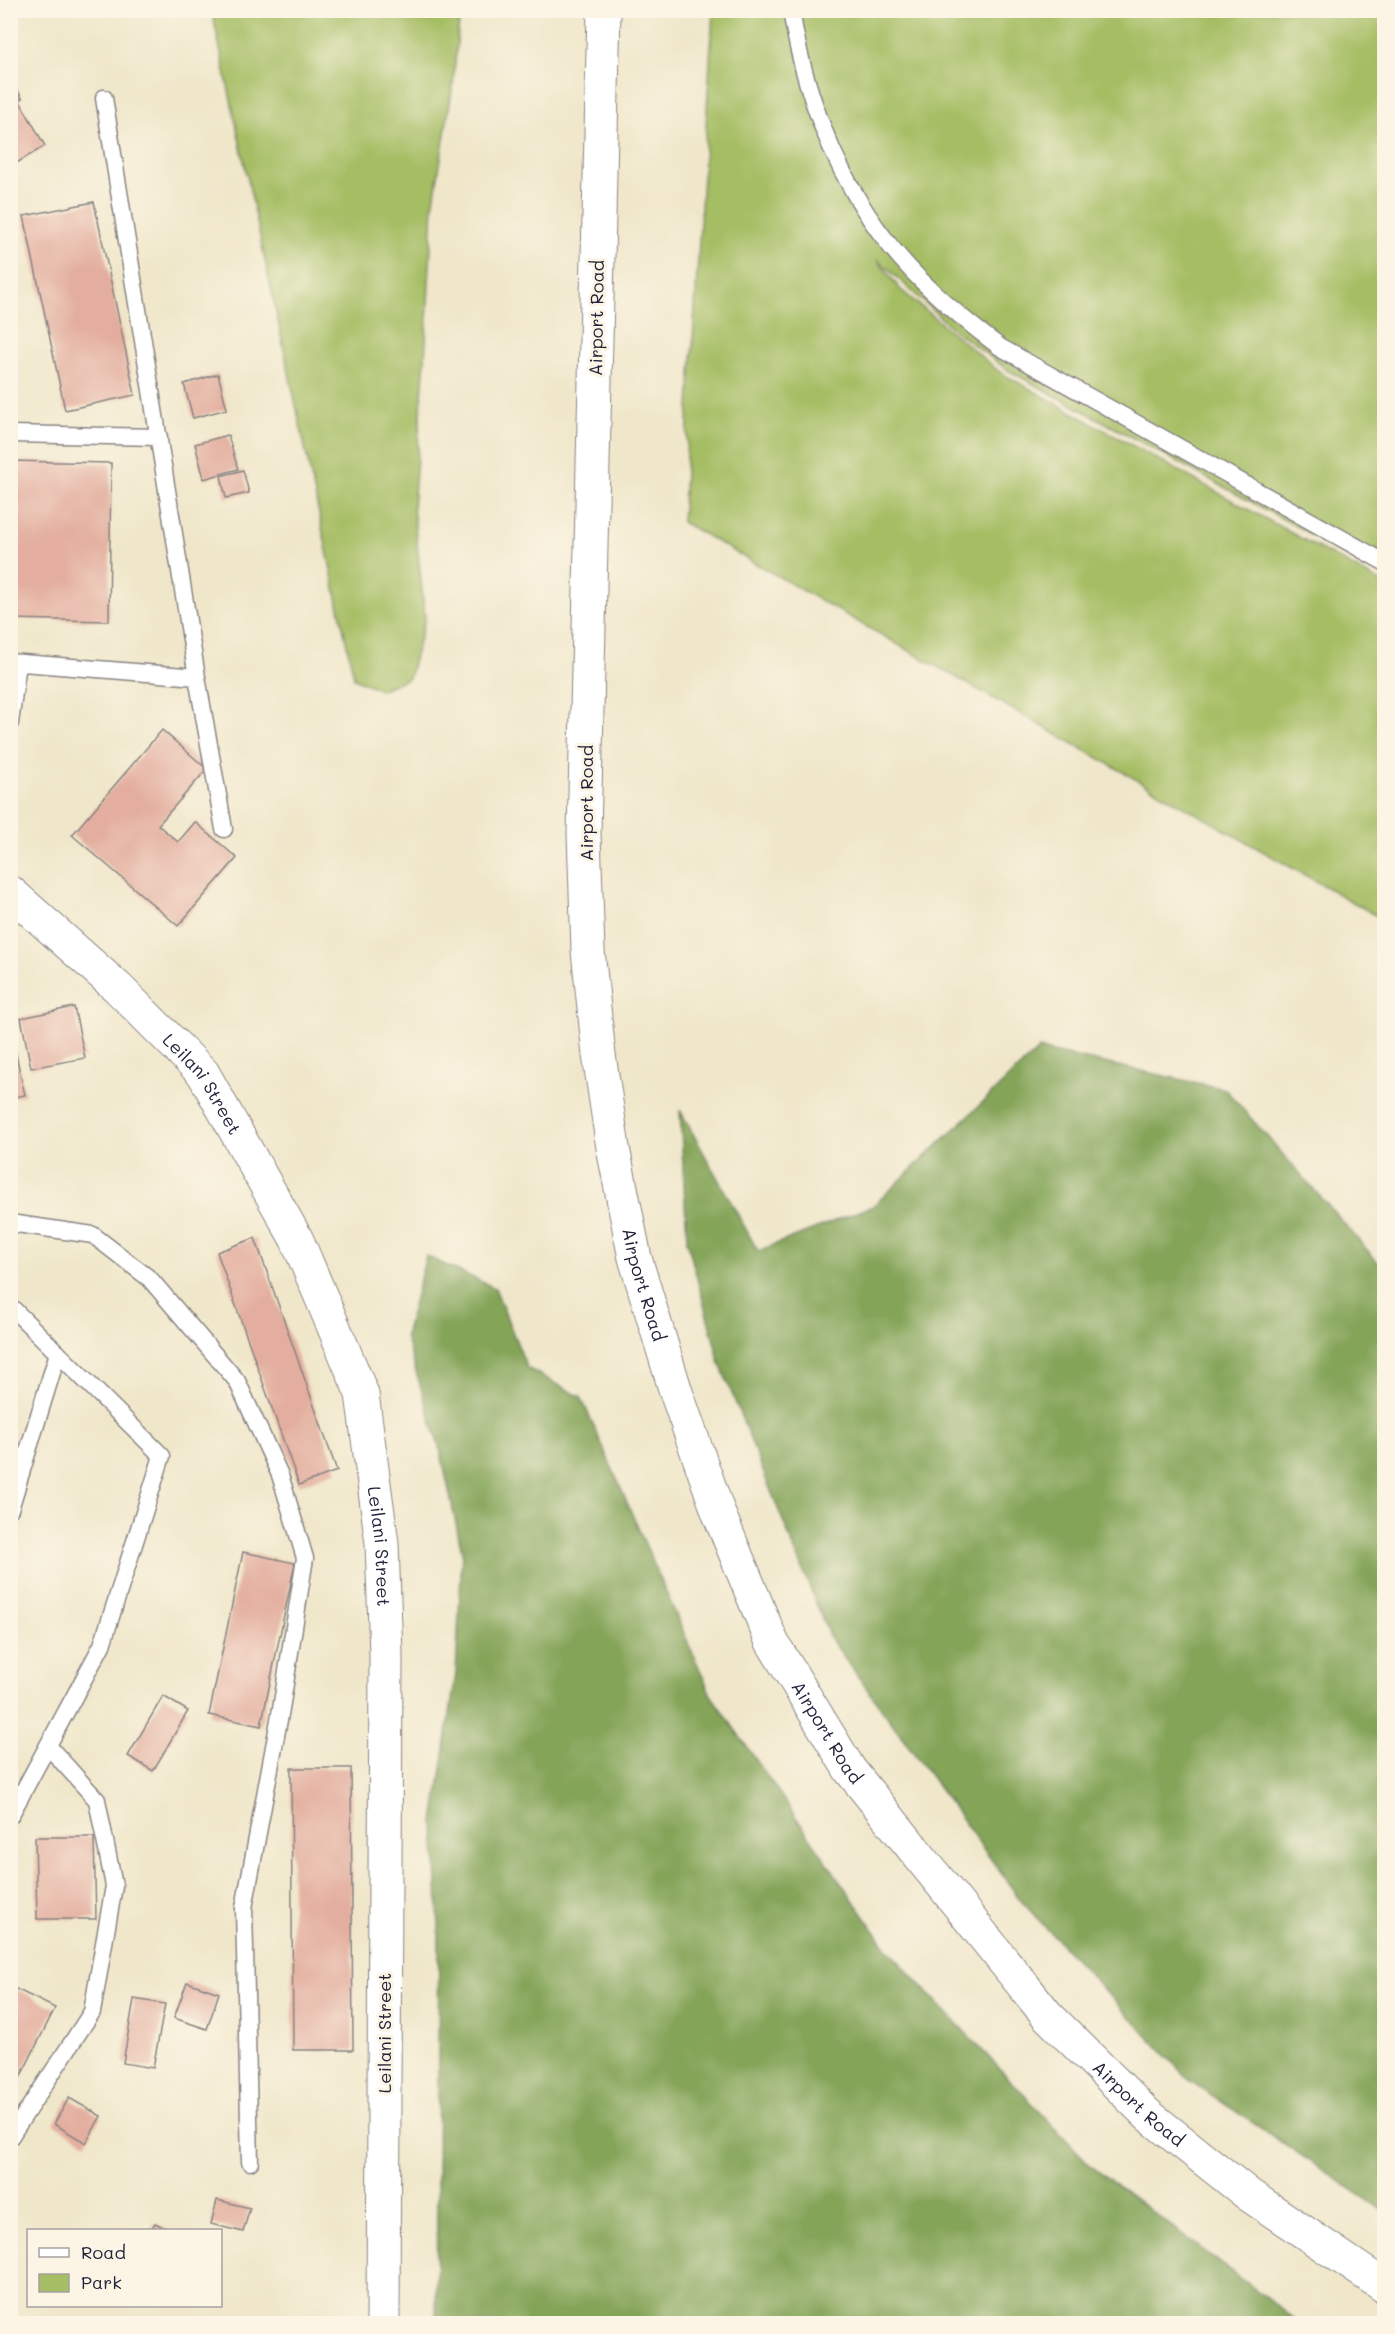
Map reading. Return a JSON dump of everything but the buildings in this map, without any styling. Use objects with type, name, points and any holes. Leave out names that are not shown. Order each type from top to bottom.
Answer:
[{"type":"street","name":"Airport Road","points":[[604,10],[584,834],[588,951],[612,1148],[635,1258],[680,1403],[718,1514],[772,1642],[850,1770],[1047,2015],[1148,2115],[1249,2195],[1384,2286]]},
{"type":"street","name":"Leilani Street","points":[[10,892],[118,988],[203,1073],[297,1240],[362,1394],[382,1543],[386,1655],[383,2324]]},
{"type":"lane","points":[[791,10],[797,48],[819,121],[848,180],[878,231],[912,272],[958,316],[1000,347],[1384,562]]},
{"type":"lane","points":[[104,98],[197,677],[224,829]]},
{"type":"lane","points":[[10,434],[159,437]]},
{"type":"lane","points":[[10,723],[14,662],[197,677]]},
{"type":"lane","points":[[10,1223],[93,1235],[150,1279],[237,1381],[280,1475],[305,1558],[281,1709],[244,1908],[250,2162]]},
{"type":"lane","points":[[10,1306],[162,1456],[102,1645],[10,1816]]},
{"type":"lane","points":[[10,1509],[58,1353]]},
{"type":"lane","points":[[10,2137],[92,2012],[114,1886],[97,1800],[48,1746]]},
{"type":"green space","points":[[212,11],[460,11],[453,84],[433,207],[425,359],[413,507],[425,619],[409,678],[380,690],[354,678]]},
{"type":"green space","points":[[713,11],[1384,11],[1384,574],[1008,370],[954,330],[877,259],[900,289],[1001,373],[1384,584],[1384,920],[682,522]]},
{"type":"green space","points":[[1039,1049],[1225,1089],[1384,1269],[1384,2211],[1189,2080],[1022,1902],[830,1638],[720,1364],[687,1241],[680,1110],[758,1251],[873,1206]]},
{"type":"green space","points":[[426,1256],[495,1288],[527,1368],[581,1397],[711,1695],[888,1950],[1090,2165],[1300,2323],[436,2323],[439,1928],[434,1822],[456,1673],[462,1552],[441,1453],[405,1336]]}]
